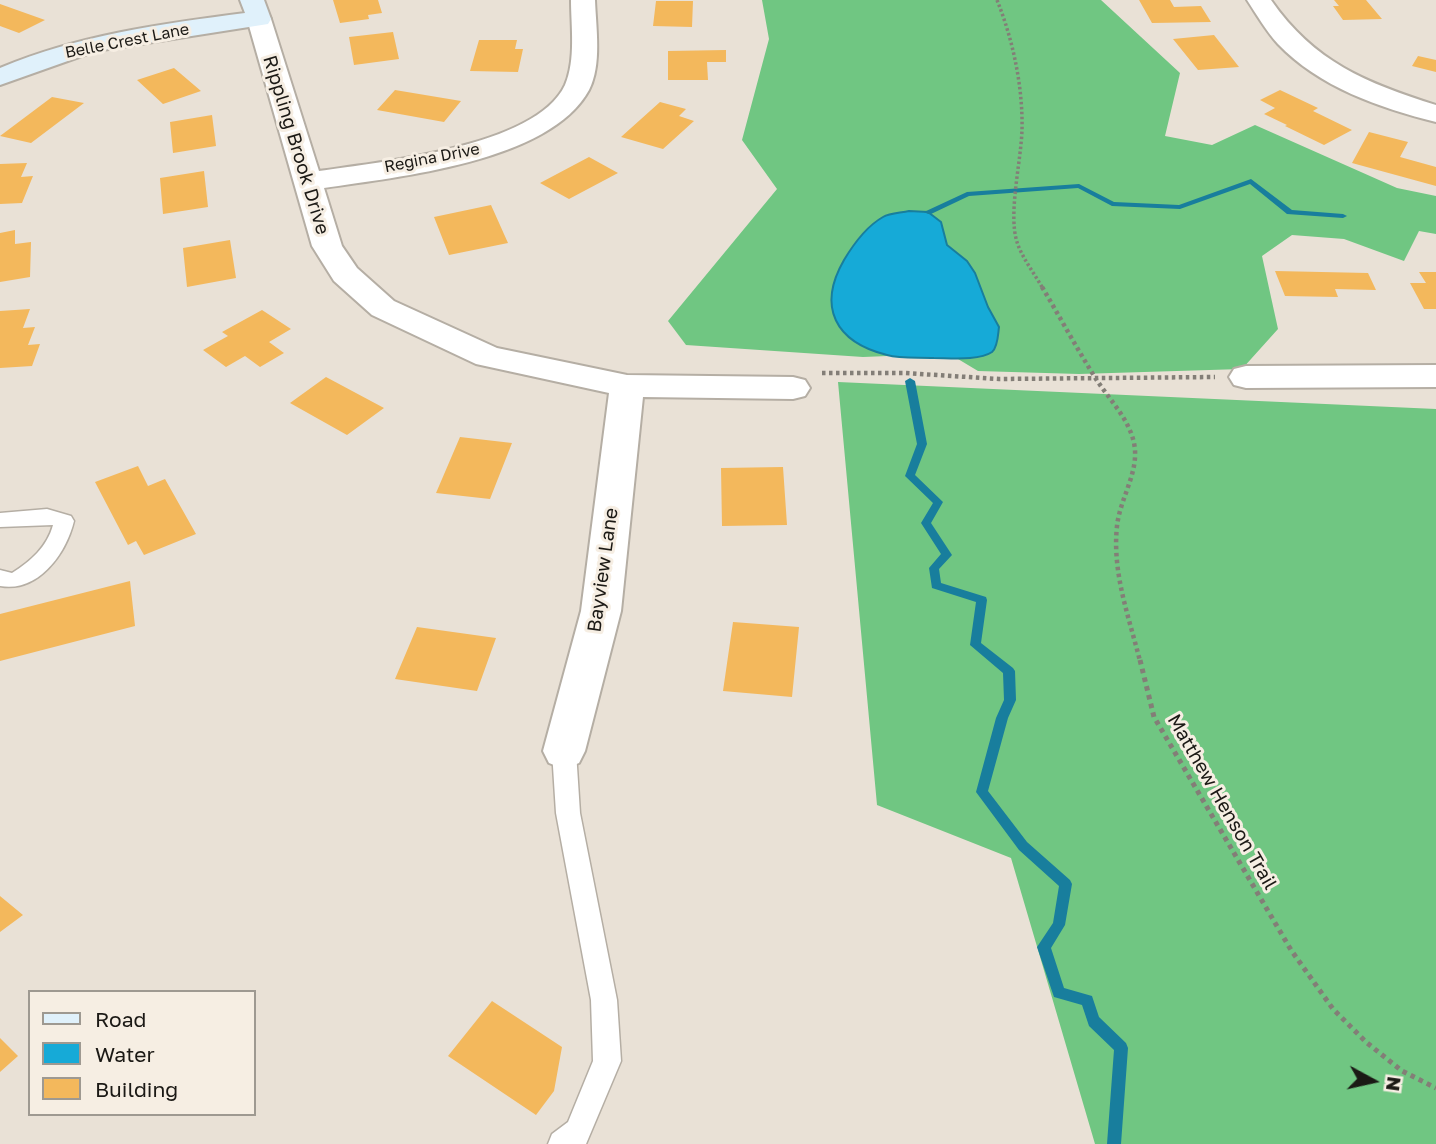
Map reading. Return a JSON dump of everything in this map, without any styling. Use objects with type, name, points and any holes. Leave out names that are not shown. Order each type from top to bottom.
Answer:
[{"type":"street","name":"Regina Drive","points":[[306,182],[469,154],[516,138],[548,119],[576,89],[584,53],[583,0]]},
{"type":"street","points":[[1259,0],[1291,43],[1320,66],[1376,95],[1436,114]]},
{"type":"street","name":"Rippling Brook Drive","points":[[256,10],[327,246],[345,274],[383,308],[488,357],[627,386],[793,388]]},
{"type":"street","name":"Belle Crest Lane","points":[[0,76],[53,55],[94,44],[256,10]]},
{"type":"street","points":[[1246,377],[1436,376]]},
{"type":"street","name":"Bayview Lane","points":[[564,751],[601,611],[627,386]]},
{"type":"lane","points":[[0,520],[47,516],[64,521],[62,535],[48,557],[15,581],[0,579]]},
{"type":"lane","points":[[562,1144],[578,1132],[607,1060],[604,1000],[568,813],[564,751]]},
{"type":"path","name":"Matthew Henson Trail","points":[[997,0],[1008,29],[1017,74],[1022,131],[1014,228],[1017,244],[1096,379],[1124,420],[1134,442],[1135,461],[1116,523],[1120,587],[1154,718],[1291,950],[1333,1009],[1366,1042],[1402,1070],[1436,1088]]},
{"type":"path","points":[[821,373],[905,373],[999,379],[1246,377]]},
{"type":"green space","points":[[762,0],[1101,0],[1180,73],[1165,136],[1212,145],[1255,125],[1397,188],[1436,196],[1436,234],[1419,231],[1404,261],[1344,239],[1292,235],[1262,256],[1278,329],[1242,369],[1079,374],[978,371],[958,359],[990,353],[858,344],[888,356],[863,357],[686,345],[668,321],[777,189],[742,140],[769,39]]},
{"type":"green space","points":[[838,382],[1436,409],[1436,1144],[1095,1144],[1011,858],[877,805]]},
{"type":"water","points":[[909,211],[928,212],[941,222],[947,245],[967,261],[975,273],[999,327],[997,344],[992,352],[980,357],[964,358],[892,356],[869,349],[843,332],[832,307],[832,293],[844,260],[871,225],[883,217]]},
{"type":"building","points":[[333,0],[378,0],[382,13],[368,15],[369,19],[340,23]]},
{"type":"building","points":[[1139,0],[1170,0],[1174,7],[1201,6],[1211,22],[1152,23]]},
{"type":"building","points":[[1334,0],[1366,0],[1382,19],[1343,20],[1333,6],[1339,6]]},
{"type":"building","points":[[656,1],[693,1],[692,27],[653,26]]},
{"type":"building","points":[[0,4],[45,20],[19,33],[0,26]]},
{"type":"building","points":[[393,32],[399,59],[354,65],[349,37]]},
{"type":"building","points":[[1214,35],[1239,67],[1198,70],[1173,39]]},
{"type":"building","points":[[479,40],[517,40],[515,49],[523,49],[518,72],[470,71]]},
{"type":"building","points":[[726,50],[726,62],[707,62],[708,80],[668,80],[668,51]]},
{"type":"building","points":[[1418,56],[1436,60],[1436,72],[1412,66]]},
{"type":"building","points":[[174,68],[201,91],[163,104],[137,80]]},
{"type":"building","points":[[395,90],[461,101],[444,122],[377,110]]},
{"type":"building","points":[[1280,90],[1318,108],[1313,111],[1352,130],[1324,145],[1285,126],[1287,125],[1264,114],[1275,108],[1260,100]]},
{"type":"building","points":[[52,97],[84,103],[31,143],[0,136]]},
{"type":"building","points":[[660,102],[686,109],[679,116],[694,121],[663,149],[621,137]]},
{"type":"building","points":[[212,115],[216,146],[173,153],[170,122]]},
{"type":"building","points":[[1369,132],[1408,142],[1400,157],[1436,167],[1436,186],[1352,163]]},
{"type":"building","points":[[589,157],[618,173],[569,199],[540,183]]},
{"type":"building","points":[[27,163],[21,177],[33,176],[22,203],[0,204],[0,164]]},
{"type":"building","points":[[204,171],[208,207],[163,214],[160,178]]},
{"type":"building","points":[[491,205],[508,243],[449,255],[434,217]]},
{"type":"building","points":[[15,230],[15,244],[31,242],[30,277],[0,282],[0,233]]},
{"type":"building","points":[[230,240],[236,278],[187,287],[183,248]]},
{"type":"building","points":[[1275,271],[1368,273],[1376,290],[1335,289],[1338,297],[1285,296]]},
{"type":"building","points":[[1419,272],[1436,272],[1436,309],[1424,309],[1410,283],[1426,283]]},
{"type":"building","points":[[30,309],[23,328],[35,327],[28,345],[40,344],[32,366],[0,368],[0,311]]},
{"type":"building","points":[[262,310],[291,329],[269,342],[284,353],[260,367],[245,356],[226,367],[203,350],[228,336],[222,332]]},
{"type":"building","points":[[326,377],[384,408],[347,435],[290,403]]},
{"type":"building","points":[[460,437],[512,443],[490,499],[436,493]]},
{"type":"building","points":[[138,466],[148,486],[165,479],[196,534],[144,555],[136,541],[128,545],[95,482]]},
{"type":"building","points":[[783,467],[787,525],[722,526],[721,468]]},
{"type":"building","points":[[130,581],[135,626],[0,661],[0,614]]},
{"type":"building","points":[[733,622],[799,627],[792,697],[723,691]]},
{"type":"building","points":[[417,627],[496,638],[477,691],[395,679]]},
{"type":"building","points":[[0,896],[23,915],[0,932]]},
{"type":"building","points":[[492,1001],[562,1047],[554,1091],[536,1115],[448,1056]]},
{"type":"building","points":[[0,1038],[18,1056],[0,1072]]},
{"type":"waterway","points":[[928,212],[967,194],[1079,186],[1112,204],[1180,207],[1251,181],[1290,212],[1343,216]]},
{"type":"waterway","points":[[910,381],[922,444],[910,476],[938,502],[926,523],[947,555],[934,568],[936,585],[982,600],[975,645],[1009,671],[1010,700],[1002,718],[982,792],[1023,846],[1066,884],[1059,925],[1044,947],[1059,993],[1087,1000],[1094,1021],[1121,1048],[1114,1144]]}]
